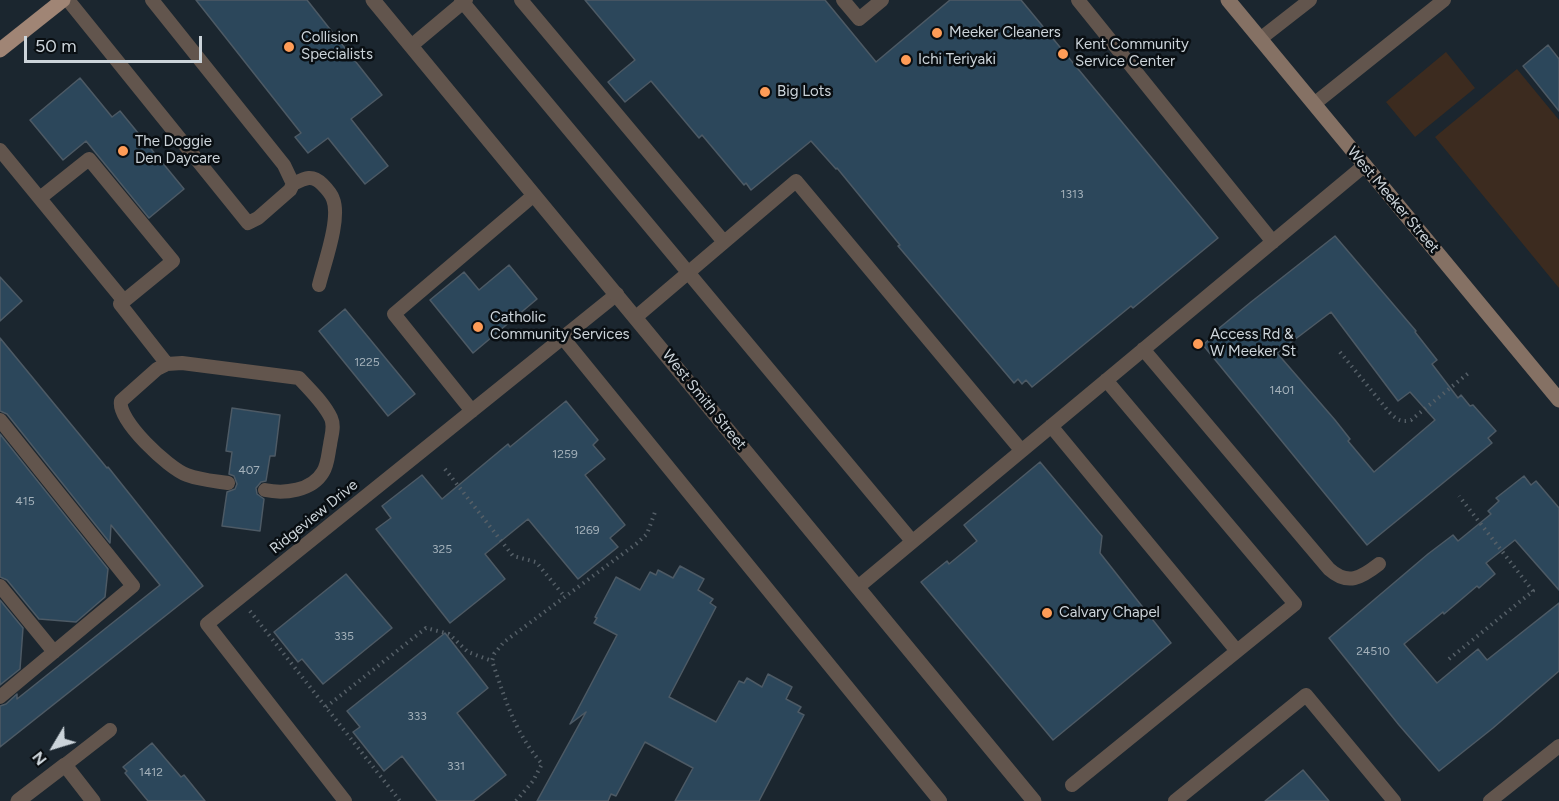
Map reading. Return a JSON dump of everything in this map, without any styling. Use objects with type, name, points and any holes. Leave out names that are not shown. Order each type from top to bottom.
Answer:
[{"type":"main road","points":[[0,50],[63,0]]},
{"type":"main road","name":"West Meeker Street","points":[[1228,0],[1559,400]]},
{"type":"street","name":"West Smith Street","points":[[374,0],[1034,801]]},
{"type":"street","points":[[18,801],[65,765],[93,801]]},
{"type":"lane","points":[[68,0],[248,223],[258,218],[290,190],[293,184],[312,177],[319,181],[333,199],[335,220],[319,285]]},
{"type":"lane","points":[[152,0],[284,165],[293,184]]},
{"type":"lane","points":[[521,0],[724,242]]},
{"type":"lane","points":[[843,0],[859,19],[882,0]]},
{"type":"lane","points":[[1078,0],[1273,242]]},
{"type":"lane","points":[[1260,39],[1310,0]]},
{"type":"lane","points":[[1314,104],[1444,0]]},
{"type":"lane","points":[[411,46],[464,1],[912,541]]},
{"type":"lane","points":[[0,150],[124,301]]},
{"type":"lane","points":[[40,198],[89,159],[173,261],[120,304],[167,364]]},
{"type":"lane","points":[[858,587],[1365,165]]},
{"type":"lane","points":[[636,317],[796,181],[1021,450]]},
{"type":"lane","points":[[472,411],[394,314],[534,195]]},
{"type":"lane","name":"Ridgeview Drive","points":[[345,801],[207,624],[617,294]]},
{"type":"lane","points":[[563,338],[940,801]]},
{"type":"lane","points":[[1143,349],[1329,569],[1339,578],[1349,579],[1363,576],[1379,564]]},
{"type":"lane","points":[[228,483],[186,475],[171,467],[151,449],[121,411],[121,401],[167,364],[182,363],[299,378],[332,419],[333,428],[327,462],[323,474],[304,487],[293,491],[265,490]]},
{"type":"lane","points":[[1072,785],[1295,604],[1107,380]]},
{"type":"lane","points":[[0,420],[134,585],[0,697]]},
{"type":"lane","points":[[1051,426],[1237,651]]},
{"type":"lane","points":[[0,586],[54,652]]},
{"type":"lane","points":[[1175,801],[1306,695],[1394,801]]},
{"type":"lane","points":[[65,765],[110,730]]},
{"type":"lane","points":[[1490,801],[1559,746]]},
{"type":"path","points":[[1340,352],[1389,412],[1402,422],[1411,420],[1471,371]]},
{"type":"path","points":[[445,469],[513,556],[536,562],[564,597]]},
{"type":"path","points":[[1449,659],[1533,591],[1459,496]]},
{"type":"path","points":[[516,801],[533,781],[542,765],[526,745],[513,721],[492,661],[494,654],[504,642],[636,544],[647,534],[655,512]]},
{"type":"path","points":[[240,598],[400,801]]},
{"type":"path","points":[[326,707],[426,628],[449,634],[468,652],[492,661]]},
{"type":"shaded area","points":[[1446,52],[1475,88],[1415,137],[1386,102]]},
{"type":"shaded area","points":[[1517,69],[1559,120],[1559,288],[1435,137]]},
{"type":"building","name":"Collision Specialists","points":[[196,0],[307,0],[382,95],[351,119],[388,166],[365,184],[328,138],[308,153],[295,137],[301,133]]},
{"type":"building","points":[[585,0],[825,0],[876,62],[950,0],[1021,0],[1218,238],[1032,387],[1026,380],[1022,384],[1018,379],[1014,383],[898,246],[900,245],[837,168],[811,141],[751,190],[746,183],[744,185],[702,135],[699,138],[651,81],[625,102],[608,82],[635,60]]},
{"type":"building","points":[[1548,45],[1559,59],[1559,111],[1523,66]]},
{"type":"building","name":"The Doggie Den Daycare","points":[[80,78],[112,117],[120,111],[184,189],[149,218],[86,141],[63,160],[30,120]]},
{"type":"building","points":[[1335,236],[1416,331],[1437,360],[1432,364],[1458,398],[1461,395],[1470,406],[1473,405],[1496,431],[1488,438],[1492,443],[1367,545],[1203,345],[1213,336],[1212,334]],"holes":[[[1331,312],[1398,401],[1410,392],[1435,420],[1374,472],[1348,441],[1350,439],[1335,420],[1277,353]]]},
{"type":"building","name":"Catholic Community Services","points":[[509,265],[537,299],[473,353],[430,300],[464,272],[479,290]]},
{"type":"building","points":[[0,277],[22,301],[0,321]]},
{"type":"building","points":[[345,309],[415,394],[388,416],[319,331]]},
{"type":"building","points":[[0,338],[108,467],[203,586],[0,747],[0,706],[6,704],[17,694],[17,699],[160,585],[111,525],[110,543],[7,414],[0,411]]},
{"type":"building","points":[[566,401],[598,440],[593,445],[605,459],[585,475],[625,525],[610,538],[618,547],[578,579],[528,519],[485,554],[505,579],[450,623],[376,529],[391,518],[382,506],[422,475],[442,499],[508,444],[510,447]]},
{"type":"building","points":[[232,408],[280,415],[275,456],[270,456],[266,481],[261,482],[256,488],[257,494],[264,499],[260,531],[222,526],[227,492],[235,489],[237,484],[234,476],[229,474],[232,452],[226,451]]},
{"type":"building","points":[[0,434],[108,569],[105,597],[76,622],[39,619],[7,580],[0,577]]},
{"type":"building","name":"Calvary Chapel","points":[[1040,462],[1102,536],[1100,553],[1171,643],[1053,740],[921,582],[947,561],[949,564],[977,541],[964,525]]},
{"type":"building","points":[[1524,476],[1531,485],[1536,481],[1559,508],[1559,590],[1515,540],[1486,563],[1495,574],[1404,644],[1437,683],[1478,649],[1487,660],[1559,603],[1559,671],[1439,771],[1329,638],[1428,554],[1453,535],[1458,541],[1491,514],[1488,511],[1499,501],[1496,498]]},
{"type":"building","points":[[680,566],[704,579],[698,590],[713,599],[710,603],[716,607],[669,697],[716,722],[739,681],[744,683],[747,678],[762,687],[768,674],[792,687],[786,699],[801,707],[798,712],[804,715],[759,801],[675,801],[693,768],[645,742],[616,796],[611,794],[608,801],[537,801],[586,712],[570,724],[617,635],[594,623],[616,577],[640,590],[650,572],[656,575],[658,570],[673,578]]},
{"type":"building","points":[[346,574],[392,628],[323,684],[302,659],[298,662],[274,632]]},
{"type":"building","points":[[0,600],[23,628],[20,669],[0,685]]},
{"type":"building","points":[[445,633],[488,688],[457,713],[506,775],[473,801],[437,801],[402,756],[384,771],[353,732],[360,727],[347,711]]},
{"type":"building","points":[[152,743],[181,777],[184,775],[205,801],[148,801],[125,773],[127,771],[123,767]]},
{"type":"building","points":[[1303,770],[1329,801],[1265,801]]},
{"type":"place","name":"Meeker Cleaners","points":[[937,33]]},
{"type":"place","name":"Collision Specialists","points":[[289,47]]},
{"type":"place","name":"Kent Community Service Center","points":[[1063,54]]},
{"type":"place","name":"Ichi Teriyaki","points":[[906,60]]},
{"type":"place","name":"Big Lots","points":[[765,92]]},
{"type":"place","name":"The Doggie Den Daycare","points":[[123,151]]},
{"type":"place","name":"Catholic Community Services","points":[[478,327]]},
{"type":"place","name":"Access Rd & W Meeker St","points":[[1198,344]]},
{"type":"place","name":"Calvary Chapel","points":[[1047,613]]}]
